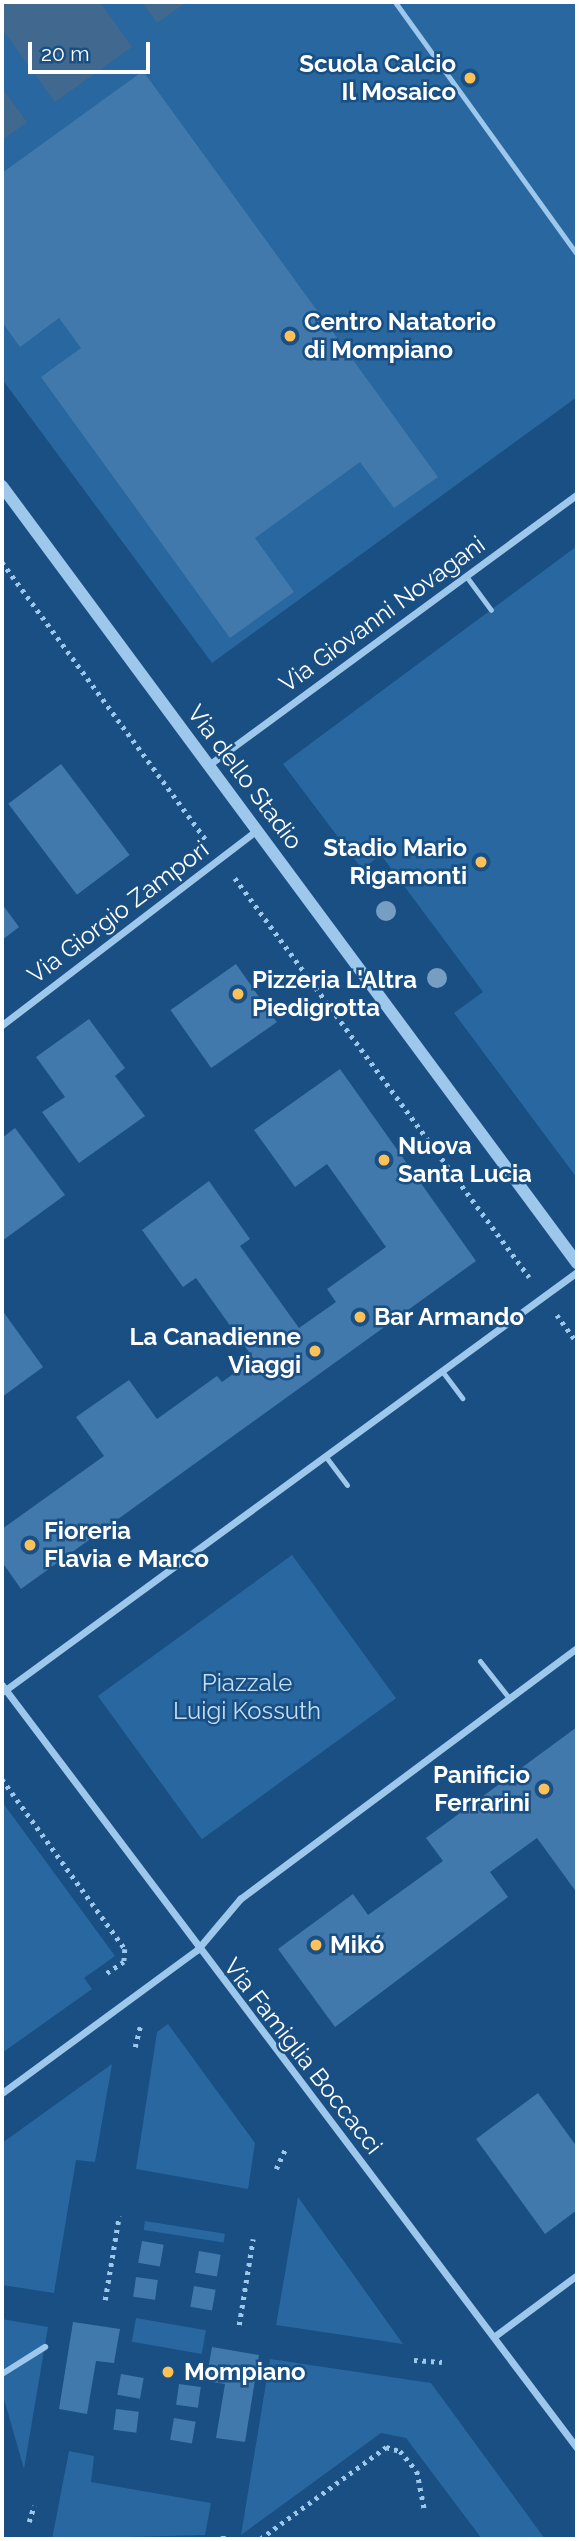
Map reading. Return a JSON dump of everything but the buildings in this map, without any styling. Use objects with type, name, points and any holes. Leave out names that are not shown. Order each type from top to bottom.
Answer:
[{"type":"street","name":"Via dello Stadio","points":[[2,486],[577,1263]]},
{"type":"street","name":"Via Giovanni Novagani","points":[[210,764],[577,495]]},
{"type":"street","name":"Via Giorgio Zampori","points":[[2,1026],[258,830]]},
{"type":"street","points":[[3,1689],[326,1457],[577,1272]]},
{"type":"street","points":[[2,2093],[197,1950],[240,1899],[577,1648]]},
{"type":"street","name":"Via Famiglia Boccacci","points":[[3,1689],[197,1950],[495,2336],[577,2448]]},
{"type":"street","points":[[495,2336],[577,2276]]},
{"type":"street","points":[[2,2374],[45,2347]]},
{"type":"lane","points":[[396,2],[577,254]]},
{"type":"lane","points":[[466,576],[491,610]]},
{"type":"lane","points":[[442,1371],[462,1398]]},
{"type":"lane","points":[[326,1457],[347,1485]]},
{"type":"lane","points":[[480,1661],[509,1698]]},
{"type":"path","points":[[2,562],[577,1343]]},
{"type":"path","points":[[2,1779],[125,1949],[124,1962],[103,1976]]},
{"type":"path","points":[[135,2047],[140,2027]]},
{"type":"path","points":[[276,2169],[285,2150]]},
{"type":"path","points":[[105,2300],[119,2216]]},
{"type":"path","points":[[239,2325],[253,2239]]},
{"type":"path","points":[[414,2360],[442,2361]]},
{"type":"path","points":[[260,2539],[386,2447],[400,2451],[417,2471],[424,2508]]},
{"type":"path","points":[[29,2522],[34,2506]]},
{"type":"green space","name":"Centro Natatorio di Mompiano","points":[[2,2],[577,2],[577,397],[212,663],[2,379]]},
{"type":"green space","name":"Stadio Mario Rigamonti","points":[[577,546],[577,1178],[454,1013],[483,992],[381,855],[362,869],[283,764]]},
{"type":"green space","name":"Piazzale Luigi Kossuth","points":[[292,1555],[396,1698],[202,1839],[98,1696]]},
{"type":"green space","points":[[3,1803],[115,1956],[84,1978],[92,1989],[2,2053]]},
{"type":"green space","points":[[168,2024],[255,2143],[248,2189],[136,2169],[157,2032]]},
{"type":"green space","points":[[112,2064],[95,2162],[76,2160],[54,2293],[2,2285],[2,2143]]},
{"type":"green space","points":[[298,2197],[403,2344],[276,2325]]},
{"type":"green space","points":[[145,2221],[225,2234],[224,2243],[144,2230]]},
{"type":"green space","points":[[136,2318],[206,2330],[202,2354],[132,2342]]},
{"type":"green space","points":[[2,2319],[48,2327],[24,2469],[2,2392]]},
{"type":"green space","points":[[270,2359],[431,2383],[545,2539],[482,2539],[406,2438],[381,2433],[241,2535]]},
{"type":"green space","points":[[69,2451],[94,2456],[91,2482],[211,2503],[205,2535],[52,2539]]},
{"type":"shaded area","points":[[2,2],[100,2],[132,47],[55,102],[2,29]]},
{"type":"shaded area","points":[[142,2],[187,2],[157,23]]},
{"type":"shaded area","points":[[2,88],[27,122],[2,140]]},
{"type":"place","name":"Scuola Calcio Il Mosaico","points":[[470,78]]},
{"type":"place","name":"Centro Natatorio di Mompiano","points":[[290,336]]},
{"type":"place","name":"Stadio Mario Rigamonti","points":[[481,862]]},
{"type":"place","name":"Pizzeria L'Altra Piedigrotta","points":[[238,994]]},
{"type":"place","name":"Nuova Santa Lucia","points":[[384,1160]]},
{"type":"place","name":"Bar Armando","points":[[360,1317]]},
{"type":"place","name":"La Canadienne Viaggi","points":[[315,1351]]},
{"type":"place","name":"Fioreria Flavia e Marco","points":[[30,1545]]},
{"type":"place","name":"Panificio Ferrarini","points":[[544,1789]]},
{"type":"place","name":"Mikó","points":[[316,1945]]},
{"type":"place","name":"Mompiano","points":[[168,2372]]}]
